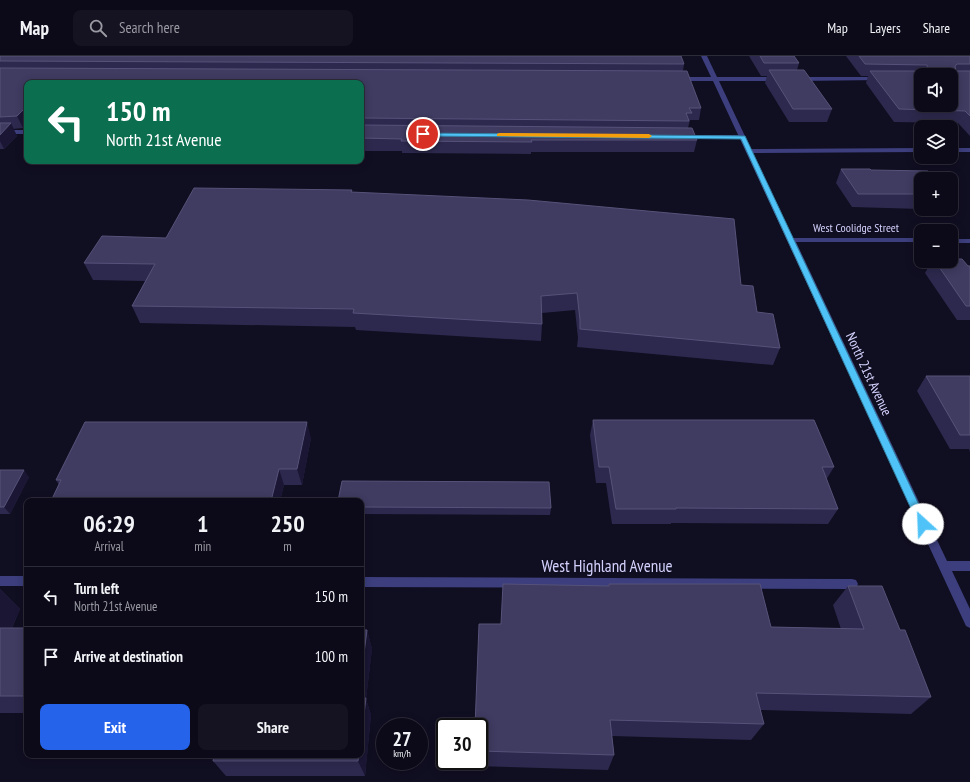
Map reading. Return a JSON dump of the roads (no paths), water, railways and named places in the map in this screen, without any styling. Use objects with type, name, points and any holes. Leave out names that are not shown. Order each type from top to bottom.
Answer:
[{"type":"street","name":"North 21st Avenue","points":[[704,56],[792,240],[970,622]]},
{"type":"street","points":[[675,79],[787,79]]},
{"type":"street","points":[[795,79],[889,79]]},
{"type":"street","points":[[0,132],[24,132]]},
{"type":"street","points":[[677,136],[743,137]]},
{"type":"street","points":[[750,151],[914,150]]},
{"type":"street","points":[[958,150],[970,150]]},
{"type":"street","name":"West Coolidge Street","points":[[792,240],[914,240]]},
{"type":"street","points":[[958,240],[970,241]]},
{"type":"street","points":[[944,566],[970,566]]},
{"type":"street","points":[[0,581],[24,581]]},
{"type":"street","name":"West Highland Avenue","points":[[364,582],[852,584]]}]
